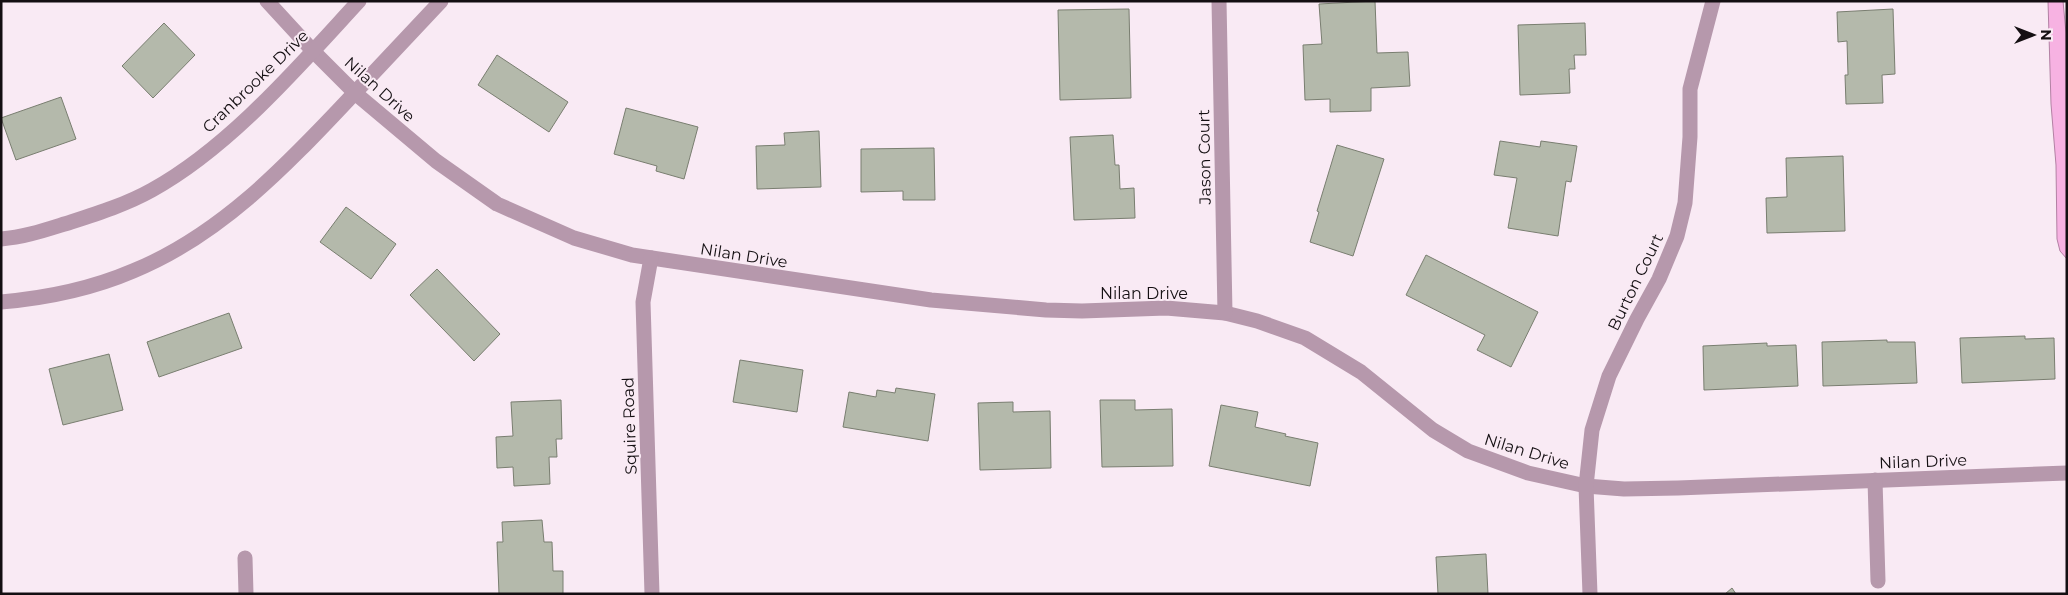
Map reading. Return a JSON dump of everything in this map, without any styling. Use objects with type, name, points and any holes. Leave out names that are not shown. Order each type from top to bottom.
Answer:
[{"type":"street","name":"Nilan Drive","points":[[267,1],[312,51],[355,93],[436,161],[497,204],[574,238],[632,255],[941,301],[1046,310],[1082,311],[1166,308],[1225,312],[1305,338],[1361,372],[1433,430],[1468,451],[1528,473],[1586,486],[1624,489],[1678,488],[2067,473]]},
{"type":"street","name":"Cranbrooke Drive","points":[[1,239],[22,237],[110,210],[152,190],[190,165],[242,123],[359,1]]},
{"type":"street","points":[[1,302],[36,299],[85,288],[134,271],[182,247],[225,217],[289,163],[441,1]]},
{"type":"street","name":"Jason Court","points":[[1218,1],[1225,312]]},
{"type":"street","name":"Burton Court","points":[[1590,594],[1586,486],[1592,430],[1609,376],[1659,280],[1677,236],[1685,203],[1690,137],[1690,89],[1713,1]]},
{"type":"street","name":"Squire Road","points":[[651,258],[643,302],[652,594]]},
{"type":"street","points":[[1875,480],[1878,581]]},
{"type":"street","points":[[245,558],[246,594]]},
{"type":"shaded area","points":[[2048,1],[2063,1],[2066,33],[2067,259],[2060,251],[2057,239],[2056,165],[2051,104]]},
{"type":"building","points":[[1375,1],[1377,53],[1408,52],[1410,86],[1371,88],[1371,111],[1330,112],[1330,99],[1305,100],[1303,45],[1322,44],[1319,4]]},
{"type":"building","points":[[1129,9],[1131,98],[1060,100],[1058,10]]},
{"type":"building","points":[[1893,9],[1895,74],[1882,75],[1883,103],[1846,104],[1845,75],[1848,75],[1847,41],[1838,42],[1837,12]]},
{"type":"building","points":[[164,23],[195,55],[153,98],[122,66]]},
{"type":"building","points":[[1585,23],[1586,55],[1574,55],[1575,69],[1569,69],[1570,93],[1520,95],[1518,25]]},
{"type":"building","points":[[497,55],[568,102],[549,132],[478,85]]},
{"type":"building","points":[[61,97],[76,139],[16,160],[1,118]]},
{"type":"building","points":[[626,108],[698,127],[684,179],[656,171],[657,166],[614,154]]},
{"type":"building","points":[[819,131],[821,187],[757,189],[756,146],[785,145],[784,133]]},
{"type":"building","points":[[1113,135],[1115,165],[1119,165],[1120,189],[1134,188],[1135,218],[1074,220],[1070,137]]},
{"type":"building","points":[[1500,141],[1540,147],[1541,141],[1577,146],[1571,182],[1566,181],[1558,236],[1508,228],[1517,178],[1494,175]]},
{"type":"building","points":[[1337,145],[1384,159],[1353,256],[1310,242],[1319,212],[1317,211]]},
{"type":"building","points":[[934,148],[935,200],[903,200],[903,191],[861,192],[861,149]]},
{"type":"building","points":[[1843,156],[1845,231],[1767,233],[1766,198],[1787,197],[1786,158]]},
{"type":"building","points":[[346,207],[396,244],[371,279],[320,242]]},
{"type":"building","points":[[1426,255],[1538,312],[1511,367],[1477,350],[1485,335],[1406,295]]},
{"type":"building","points":[[437,269],[500,334],[474,361],[410,295]]},
{"type":"building","points":[[229,313],[242,348],[159,377],[147,342]]},
{"type":"building","points":[[2025,336],[2025,339],[2054,338],[2055,379],[1962,383],[1960,338]]},
{"type":"building","points":[[1887,340],[1887,342],[1915,342],[1917,383],[1823,386],[1822,342]]},
{"type":"building","points":[[1767,343],[1767,346],[1796,345],[1798,386],[1704,390],[1703,346]]},
{"type":"building","points":[[109,354],[123,410],[63,425],[49,369]]},
{"type":"building","points":[[740,360],[803,370],[797,412],[733,402]]},
{"type":"building","points":[[896,388],[935,394],[928,441],[843,427],[849,392],[876,397],[877,390],[895,393]]},
{"type":"building","points":[[561,400],[562,439],[556,439],[557,457],[549,457],[550,484],[514,486],[513,467],[497,468],[496,437],[513,436],[511,402]]},
{"type":"building","points":[[1100,400],[1135,400],[1135,410],[1172,409],[1173,466],[1102,467]]},
{"type":"building","points":[[1013,402],[1013,412],[1050,411],[1051,468],[980,470],[978,403]]},
{"type":"building","points":[[1221,405],[1258,412],[1255,427],[1318,443],[1310,486],[1209,466]]},
{"type":"building","points":[[542,520],[544,542],[552,542],[553,571],[563,571],[563,594],[499,594],[497,542],[503,542],[502,522]]},
{"type":"building","points":[[1486,554],[1488,594],[1438,594],[1436,557]]},
{"type":"building","points":[[1732,588],[1736,594],[1725,594]]}]
